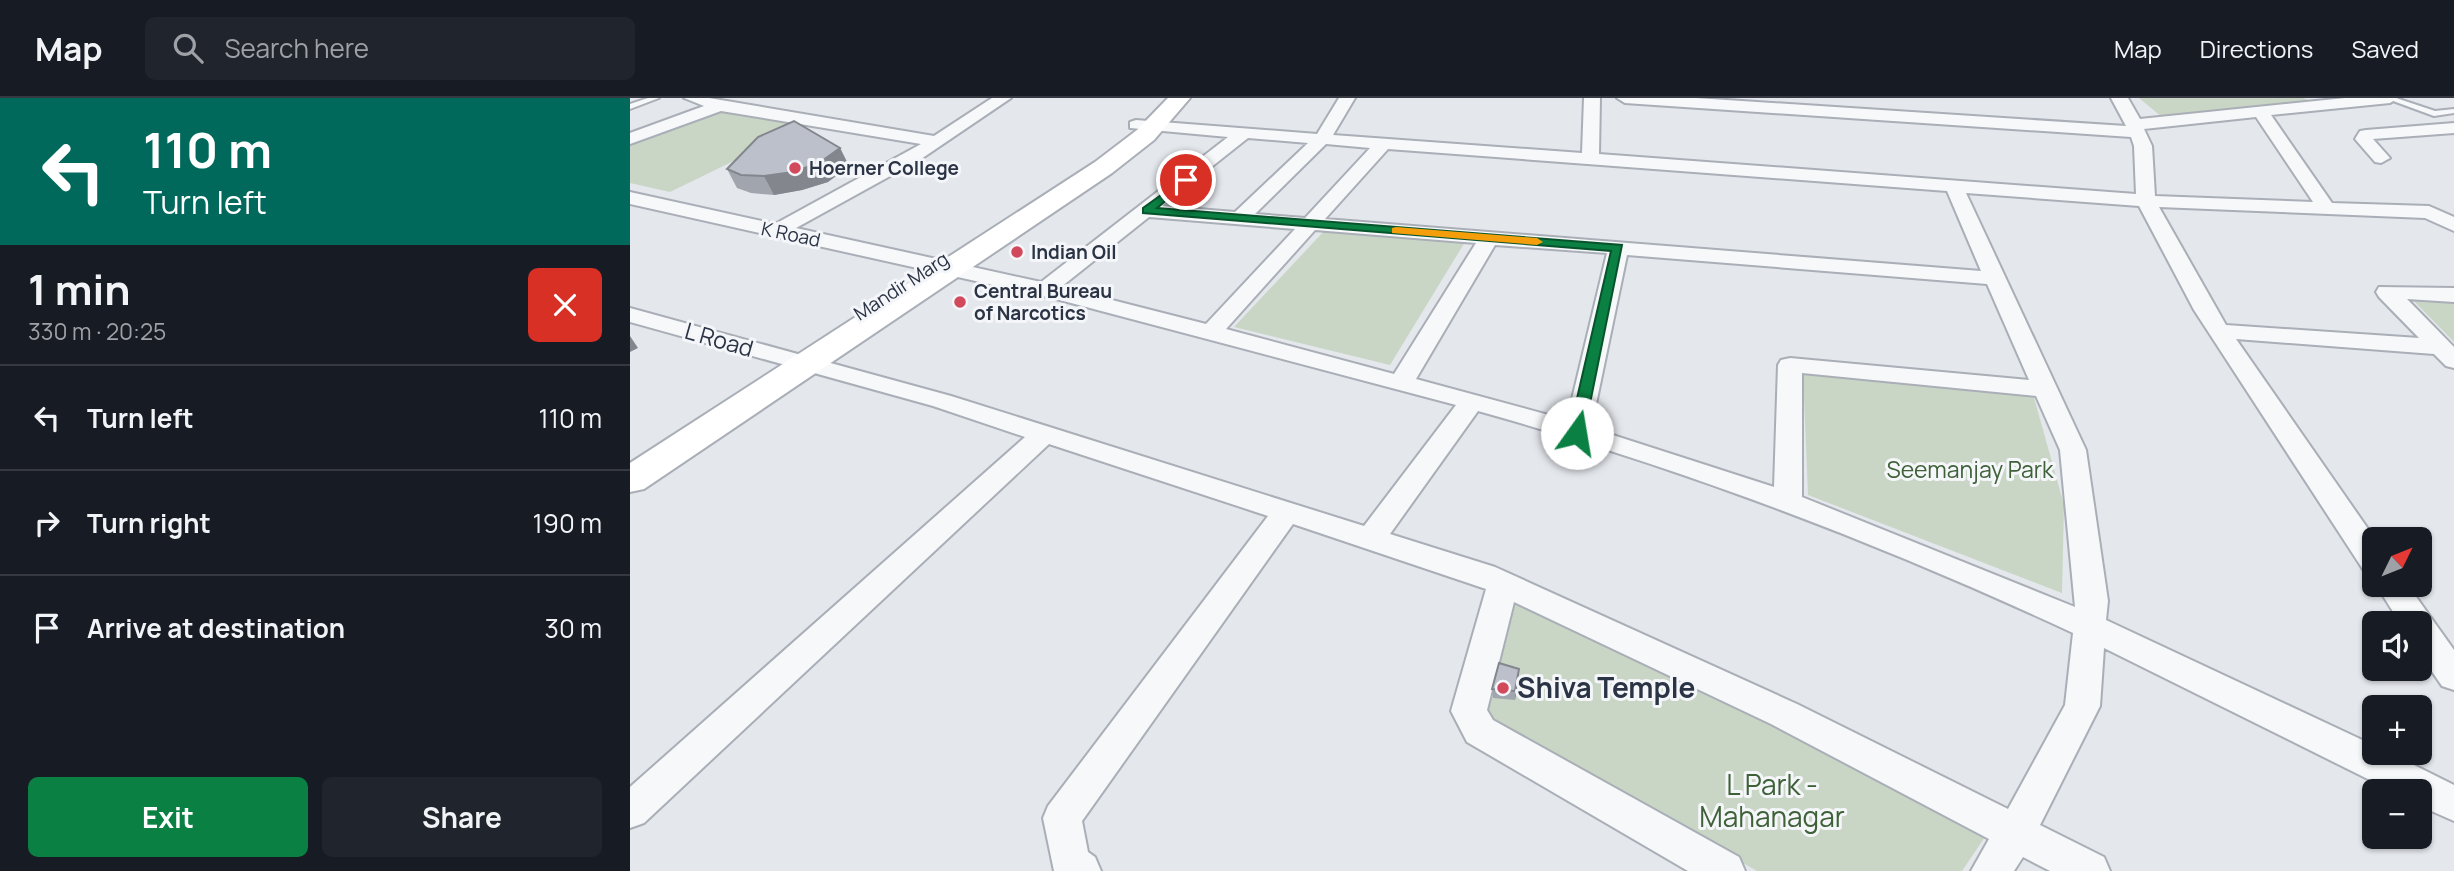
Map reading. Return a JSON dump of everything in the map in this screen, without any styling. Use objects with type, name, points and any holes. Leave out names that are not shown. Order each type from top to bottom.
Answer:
[{"type":"main road","points":[[630,481],[799,362],[1138,140],[1163,98]]},
{"type":"main road","points":[[1144,126],[1179,98]]},
{"type":"main road","points":[[630,463],[799,362]]},
{"type":"street","points":[[692,98],[720,106],[936,141]]},
{"type":"street","points":[[630,139],[741,98]]},
{"type":"street","points":[[776,231],[936,141],[1003,98]]},
{"type":"street","points":[[1240,218],[1322,139],[1347,98]]},
{"type":"street","points":[[1590,160],[1592,98]]},
{"type":"street","points":[[1625,98],[2135,129],[2389,98]]},
{"type":"street","points":[[1951,98],[1964,120]]},
{"type":"street","points":[[2119,98],[2126,104],[2143,146],[2147,201],[2219,331],[2362,544]]},
{"type":"street","points":[[2319,98],[2336,104]]},
{"type":"street","points":[[2260,112],[2326,208]]},
{"type":"street","points":[[1144,126],[2147,201],[2429,212],[2454,225]]},
{"type":"street","points":[[2381,158],[2363,139],[2366,135],[2454,128]]},
{"type":"street","points":[[1042,290],[1244,133]]},
{"type":"street","points":[[1210,332],[1384,144]]},
{"type":"street","points":[[1954,187],[2073,450],[2092,601],[2082,706],[2016,833],[1991,871]]},
{"type":"street","name":"K Road","points":[[630,198],[944,266],[1210,332],[1472,402],[1683,465],[1788,504],[2090,626],[2314,732],[2454,804]]},
{"type":"street","points":[[1147,211],[1995,278]]},
{"type":"street","points":[[1401,383],[1489,238]]},
{"type":"street","points":[[1577,433],[1618,248]]},
{"type":"street","points":[[2447,354],[2387,292],[2454,295]]},
{"type":"street","name":"L Road","points":[[630,315],[942,401],[1371,538],[1503,584],[1784,714],[2090,871]]},
{"type":"street","points":[[2219,331],[2447,354]]},
{"type":"street","points":[[1788,504],[1790,365],[2045,389]]},
{"type":"street","points":[[1371,538],[1472,402]]},
{"type":"street","points":[[630,811],[1045,433]]},
{"type":"street","points":[[1082,871],[1070,862],[1062,818],[1287,511]]},
{"type":"street","points":[[1503,584],[1469,712],[1480,731],[1725,871]]},
{"type":"street","points":[[2432,645],[2454,676]]},
{"type":"lane","points":[[630,107],[655,98]]},
{"type":"lane","points":[[2389,98],[2434,114],[2454,111]]},
{"type":"green space","points":[[2139,98],[2303,98],[2311,101],[2162,117]]},
{"type":"green space","points":[[720,108],[808,125],[670,192],[630,183],[630,143]]},
{"type":"green space","points":[[1326,229],[1465,242],[1390,365],[1234,327]]},
{"type":"green space","points":[[2410,297],[2454,299],[2454,342]]},
{"type":"green space","name":"Seemanjay Park","points":[[1803,372],[2033,394],[2064,505],[2062,593],[1808,495]]},
{"type":"green space","name":"L Park - Mahanagar","points":[[1510,596],[1989,831],[1962,871],[1757,871],[1484,717]]},
{"type":"building","points":[[794,121],[840,148],[819,163],[793,172],[764,176],[741,175],[727,169],[758,137]]},
{"type":"building","points":[[1499,663],[1519,669],[1515,691],[1492,689]]},
{"type":"slow traffic","points":[[1396,230],[1537,242]]},
{"type":"place","name":"Hoerner College","points":[[795,168]]},
{"type":"place","name":"Indian Oil","points":[[1017,252]]},
{"type":"place","name":"Central Bureau of Narcotics","points":[[960,302]]},
{"type":"place","name":"Shiva Temple","points":[[1503,688]]},
{"type":"route","points":[[1186,180],[1147,211],[1618,248],[1577,433]]}]
